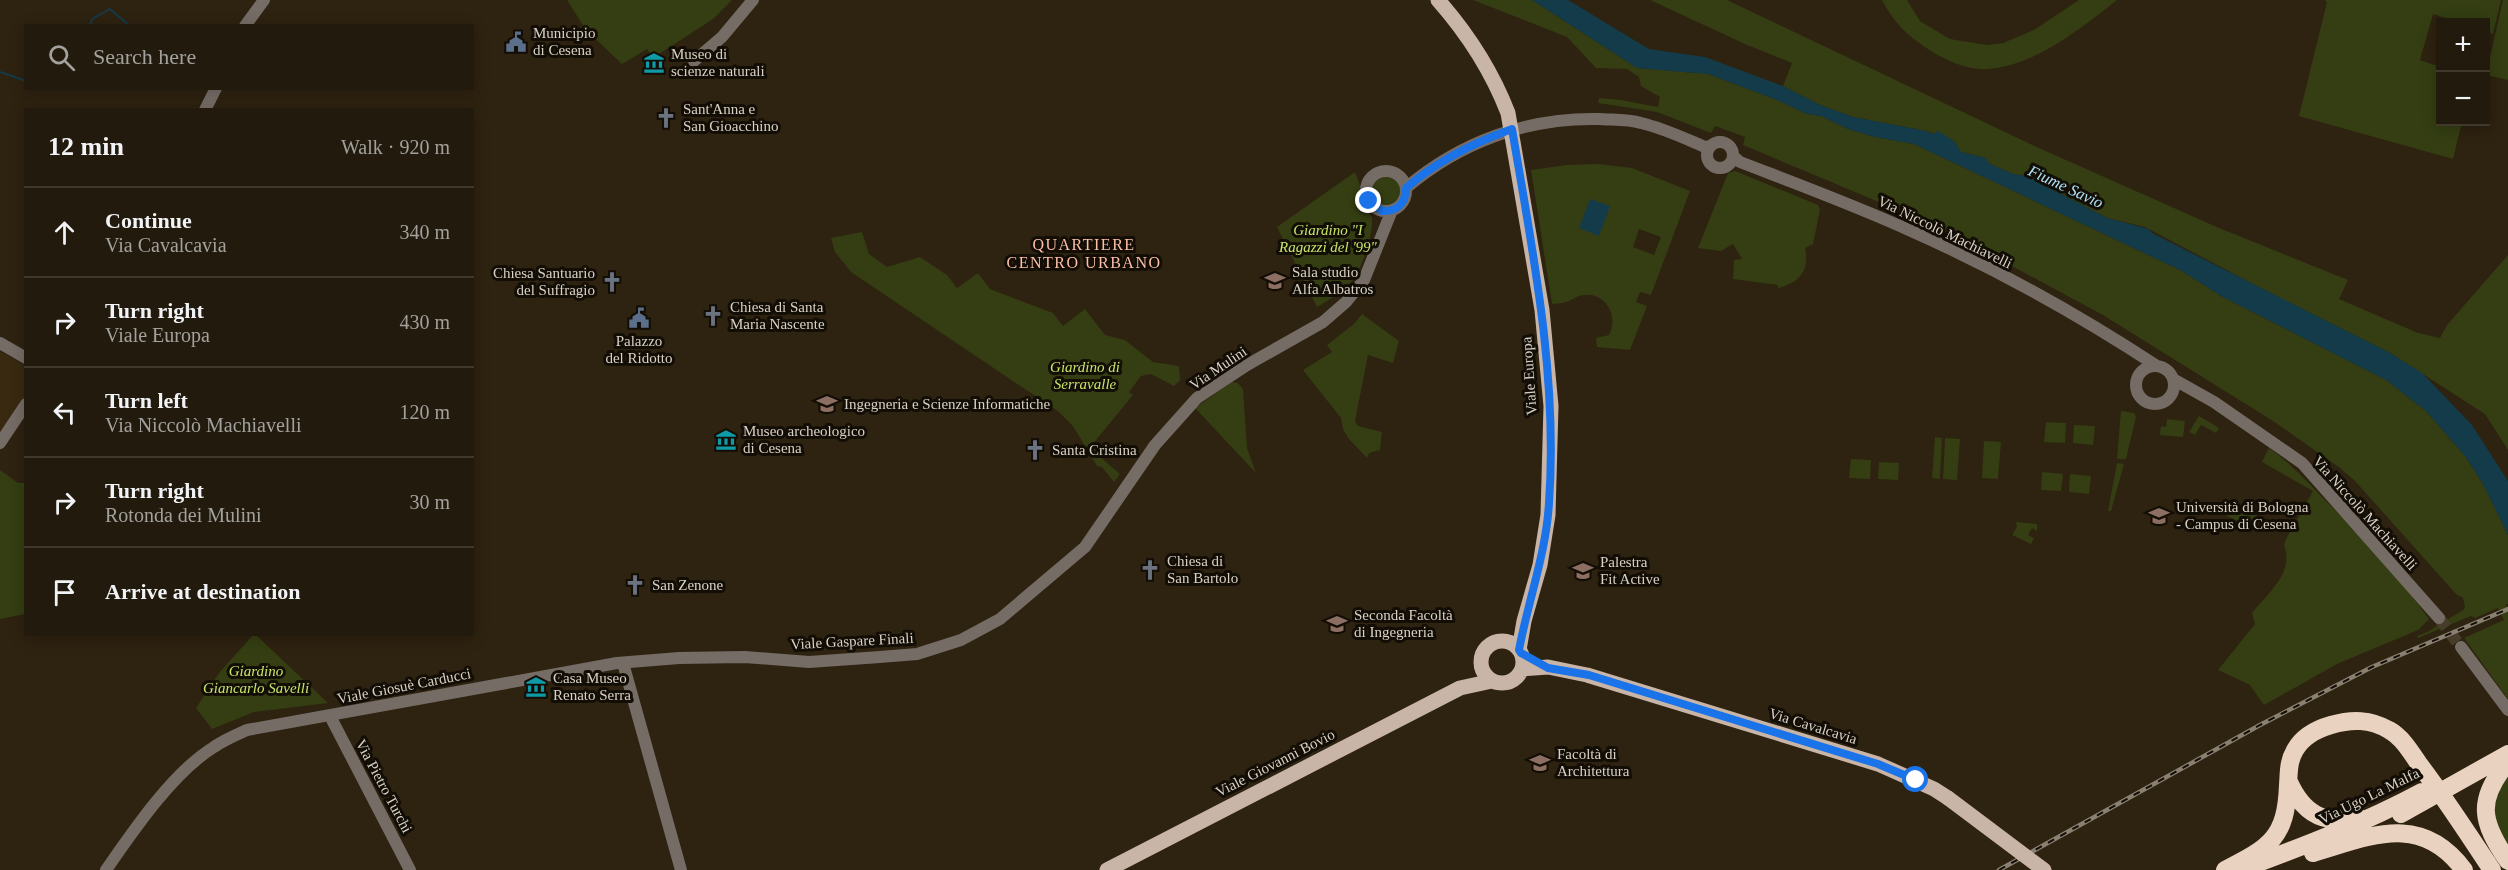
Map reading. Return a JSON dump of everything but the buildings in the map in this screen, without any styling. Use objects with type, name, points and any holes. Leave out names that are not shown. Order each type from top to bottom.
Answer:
[{"type":"highway","points":[[2225,870],[2251,857],[2270,843],[2281,829],[2287,812],[2288,767],[2291,758],[2306,737],[2321,728],[2359,719],[2390,731],[2404,744],[2441,793],[2492,870]]},
{"type":"highway","name":"Via Ugo La Malfa","points":[[2239,870],[2311,844],[2388,810],[2508,741]]},
{"type":"highway","name":"Via Ugo La Malfa","points":[[2268,870],[2401,814],[2507,760]]},
{"type":"highway","points":[[2507,760],[2488,791],[2484,811],[2493,839],[2508,861]]},
{"type":"highway","points":[[2289,780],[2299,800],[2306,808],[2328,819],[2356,816],[2422,792]]},
{"type":"highway","points":[[2294,859],[2382,833],[2394,832],[2421,835],[2432,839],[2441,845],[2464,870]]},
{"type":"main road","name":"Viale Europa","points":[[1438,0],[1465,31],[1500,92],[1512,129],[1542,310],[1551,406],[1548,515],[1540,565],[1524,621],[1520,651]]},
{"type":"main road","points":[[1501,641],[1508,642],[1520,651],[1522,669],[1517,677],[1508,683],[1491,681],[1483,672],[1482,653],[1487,647],[1501,641],[1510,638],[1524,621]]},
{"type":"main road","name":"Via Cavalcavia","points":[[1520,651],[1548,668]]},
{"type":"main road","name":"Viale Giovanni Bovio","points":[[1460,688],[1481,666]]},
{"type":"main road","name":"Via Cavalcavia","points":[[1522,669],[1548,668],[1589,675],[1878,764],[1934,789],[2044,870]]},
{"type":"main road","name":"Viale Giovanni Bovio","points":[[1107,870],[1460,688],[1491,681]]},
{"type":"street","points":[[246,24],[264,0]]},
{"type":"street","points":[[694,61],[722,37],[753,0]]},
{"type":"street","points":[[207,108],[215,90]]},
{"type":"street","points":[[1377,209],[1392,210],[1402,204],[1406,188],[1424,173],[1482,140],[1512,129],[1565,120],[1621,120],[1640,123],[1708,149]]},
{"type":"street","points":[[1718,143],[1726,144],[1731,149],[1735,160],[1728,166],[1719,168],[1710,164],[1708,149],[1718,143]]},
{"type":"street","name":"Via Niccolò Machiavelli","points":[[1735,160],[1832,197],[1962,255],[2157,366]]},
{"type":"street","points":[[1383,236],[1377,209],[1367,196],[1370,180],[1382,171],[1394,172],[1406,188]]},
{"type":"street","points":[[1399,176],[1424,173]]},
{"type":"street","name":"Via Mulini","points":[[1085,547],[1155,445],[1197,398],[1247,365],[1323,322],[1356,291],[1364,280],[1392,210]]},
{"type":"street","points":[[0,343],[24,357]]},
{"type":"street","points":[[2129,348],[2138,359],[2141,372]]},
{"type":"street","points":[[2150,366],[2157,366],[2166,370],[2173,379],[2174,389],[2170,396],[2159,404],[2146,403],[2141,399],[2135,387],[2137,377],[2150,366]]},
{"type":"street","name":"Via Niccolò Machiavelli","points":[[2173,379],[2267,437],[2302,463],[2439,618]]},
{"type":"street","points":[[2170,396],[2202,395]]},
{"type":"street","points":[[0,443],[24,407]]},
{"type":"street","name":"Viale Gaspare Finali","points":[[623,663],[679,658],[745,657],[809,662],[917,654],[961,640],[1000,619],[1085,547]]},
{"type":"street","points":[[2461,647],[2508,710]]},
{"type":"street","points":[[623,663],[681,870]]},
{"type":"street","name":"Viale Giosuè Carducci","points":[[106,870],[129,836],[176,780],[212,747],[247,730],[432,695],[623,663]]},
{"type":"street","name":"Via Pietro Turchi","points":[[330,716],[410,870]]},
{"type":"shaded area","points":[[0,351],[24,365],[24,399],[0,435]]},
{"type":"green space","points":[[567,0],[732,0],[713,19],[653,58],[647,49],[622,64],[586,30]]},
{"type":"green space","points":[[1473,0],[1532,0],[1637,68],[1708,74],[1807,114],[1821,116],[1848,129],[1875,137],[1914,144],[2182,271],[2221,296],[2386,380],[2426,411],[2465,456],[2483,484],[2508,535],[2508,604],[2506,605],[2508,611],[2508,699],[2464,638],[2504,620],[2498,608],[2475,618],[2471,616],[2418,638],[2417,636],[2463,610],[2465,607],[2463,598],[2456,594],[2355,481],[2273,421],[2103,315],[2010,265],[1905,213],[1743,145],[1745,137],[1715,126],[1711,133],[1657,112],[1598,103],[1599,98],[1658,107],[1660,97],[1641,86],[1639,77],[1627,69],[1596,68],[1567,37]]},
{"type":"green space","points":[[1650,0],[1727,0],[2039,148],[2219,228],[2348,280],[2339,299],[2418,333],[2440,338],[2447,325],[2508,255],[2508,450],[2485,414],[2390,353],[2145,227],[2107,218],[2027,176],[2013,174],[1988,163],[1986,158],[1961,152],[1954,141],[1926,131],[1853,117],[1820,105],[1783,86],[1792,63]]},
{"type":"green space","points":[[1882,0],[1907,0],[1920,21],[1950,39],[1987,45],[2003,43],[2034,30],[2079,0],[2117,0],[2058,44],[2041,53],[2007,66],[1981,69],[1949,61],[1920,44],[1896,22]]},
{"type":"green space","points":[[2325,0],[2501,0],[2493,34],[2490,33],[2490,18],[2446,18],[2433,14],[2420,60],[2436,66],[2436,126],[2461,126],[2453,159],[2299,116],[2327,2]]},
{"type":"green space","points":[[2503,0],[2508,0],[2508,80],[2490,76],[2490,57]]},
{"type":"green space","points":[[1598,164],[1632,168],[1690,191],[1651,295],[1640,292],[1636,302],[1647,306],[1630,350],[1597,347],[1596,338],[1609,335],[1612,327],[1611,312],[1602,300],[1588,295],[1564,303],[1552,304],[1531,170],[1566,165]],"holes":[[[1639,229],[1661,237],[1654,255],[1633,247]]]},
{"type":"green space","points":[[1735,171],[1818,205],[1820,210],[1813,244],[1805,248],[1804,269],[1792,283],[1778,288],[1778,285],[1733,279],[1734,260],[1742,259],[1733,244],[1721,251],[1698,248],[1728,173]]},
{"type":"green space","name":"Giardino \"I Ragazzi del '99\"","points":[[1355,172],[1360,186],[1360,203],[1372,217],[1369,241],[1360,268],[1352,281],[1317,307],[1277,227]]},
{"type":"green space","points":[[1386,177],[1396,181],[1400,191],[1396,201],[1386,205],[1376,201],[1372,191],[1376,181]]},
{"type":"green space","name":"Giardino di Serravalle","points":[[862,232],[869,254],[887,267],[920,257],[947,275],[957,288],[978,273],[990,289],[1053,313],[1063,326],[1085,309],[1105,335],[1125,340],[1153,362],[1179,366],[1180,380],[1174,386],[1151,374],[1141,376],[1129,392],[1133,395],[1092,445],[1101,454],[1100,457],[1120,474],[1114,482],[1102,467],[1097,466],[1073,426],[1059,412],[851,272],[835,252],[831,238]]},
{"type":"green space","points":[[1362,314],[1399,341],[1393,363],[1368,355],[1355,421],[1358,426],[1382,432],[1380,450],[1369,453],[1367,458],[1348,438],[1341,418],[1303,370],[1332,352],[1327,345],[1354,324]]},
{"type":"green space","points":[[1232,382],[1238,383],[1243,389],[1247,448],[1256,473],[1195,408]]},
{"type":"green space","points":[[2121,411],[2134,413],[2136,417],[2126,459],[2117,459]]},
{"type":"green space","points":[[2199,416],[2219,428],[2216,433],[2201,425],[2195,435],[2189,432]]},
{"type":"green space","points":[[2167,419],[2185,421],[2183,437],[2160,435],[2161,426],[2166,427]]},
{"type":"green space","points":[[2046,422],[2066,423],[2065,443],[2044,442]]},
{"type":"green space","points":[[2074,425],[2095,426],[2093,445],[2073,443]]},
{"type":"green space","points":[[1935,437],[1942,438],[1940,479],[1932,478]]},
{"type":"green space","points":[[1945,438],[1960,439],[1957,480],[1943,479]]},
{"type":"green space","points":[[1984,441],[2001,442],[1998,479],[1982,478]]},
{"type":"green space","points":[[2269,448],[2300,475],[2356,531],[2429,619],[2418,630],[2337,664],[2264,705],[2250,685],[2218,670],[2255,624],[2252,613],[2283,573],[2286,564],[2284,545],[2286,539],[2313,491],[2262,462]]},
{"type":"green space","points":[[1851,459],[1871,460],[1870,479],[1849,478]]},
{"type":"green space","points":[[1879,462],[1899,463],[1898,480],[1878,479]]},
{"type":"green space","points":[[2117,463],[2124,464],[2111,511],[2108,511]]},
{"type":"green space","points":[[0,470],[18,483],[24,483],[24,614],[0,619]]},
{"type":"green space","points":[[2042,472],[2063,474],[2061,491],[2041,490]]},
{"type":"green space","points":[[2070,474],[2091,476],[2089,494],[2069,492]]},
{"type":"green space","points":[[2227,500],[2257,516],[2250,528],[2220,512]]},
{"type":"green space","points":[[2016,522],[2037,524],[2037,531],[2032,528],[2028,535],[2034,538],[2031,544],[2012,535],[2017,527]]},
{"type":"green space","name":"Giardino Giancarlo Savelli","points":[[252,636],[257,636],[328,703],[254,712],[212,729],[196,708],[219,673]]},
{"type":"green space","points":[[2508,771],[2508,845],[2496,824],[2492,797]]},
{"type":"water","points":[[1532,0],[1568,0],[1649,49],[1705,57],[1783,86],[1820,105],[1853,117],[1932,134],[1938,131],[1954,141],[1961,152],[1986,158],[1988,163],[2013,174],[2027,176],[2107,218],[2149,229],[2152,233],[2390,353],[2422,373],[2472,425],[2508,481],[2508,535],[2483,484],[2465,456],[2426,411],[2386,380],[2221,296],[2182,271],[1914,144],[1875,137],[1848,129],[1821,116],[1807,114],[1708,74],[1637,68]]},
{"type":"water","points":[[1590,199],[1610,206],[1599,236],[1579,228]]},
{"type":"waterway","points":[[91,24],[92,19],[110,9],[128,24]]},
{"type":"waterway","points":[[0,72],[24,80]]},
{"type":"tunnel","points":[[2439,618],[2461,647]]},
{"type":"railway","points":[[1999,870],[2260,725],[2372,667],[2508,609]]},
{"type":"place","name":"Municipio di Cesena","points":[[516,42]]},
{"type":"place","name":"Museo di scienze naturali","points":[[654,63]]},
{"type":"place","name":"Sant'Anna e San Gioacchino","points":[[666,118]]},
{"type":"place","name":"Sala studio Alfa Albatros","points":[[1275,281]]},
{"type":"place","name":"Chiesa Santuario del Suffragio","points":[[612,282]]},
{"type":"place","name":"Chiesa di Santa Maria Nascente","points":[[713,316]]},
{"type":"place","name":"Palazzo del Ridotto","points":[[639,318]]},
{"type":"place","name":"Ingegneria e Scienze Informatiche","points":[[827,404]]},
{"type":"place","name":"Museo archeologico di Cesena","points":[[726,440]]},
{"type":"place","name":"Santa Cristina","points":[[1035,450]]},
{"type":"place","name":"Università di Bologna - Campus di Cesena","points":[[2159,516]]},
{"type":"place","name":"Chiesa di San Bartolo","points":[[1150,570]]},
{"type":"place","name":"Palestra Fit Active","points":[[1583,571]]},
{"type":"place","name":"San Zenone","points":[[635,585]]},
{"type":"place","name":"Seconda Facoltà di Ingegneria","points":[[1337,624]]},
{"type":"place","name":"Casa Museo Renato Serra","points":[[536,687]]},
{"type":"place","name":"Facoltà di Architettura","points":[[1540,763]]},
{"type":"district","name":"QUARTIERE CENTRO URBANO","points":[[1084,253]]},
{"type":"route","points":[[1369,201],[1372,206],[1382,211],[1387,212],[1398,208],[1405,199],[1406,188],[1424,173],[1482,140],[1512,129],[1542,310],[1551,406],[1550,502],[1540,565],[1524,621],[1519,650],[1521,653],[1548,668],[1589,675],[1878,764],[1916,780]]},
{"type":"water label","name":"Fiume Savio","points":[[2066,186]]}]
